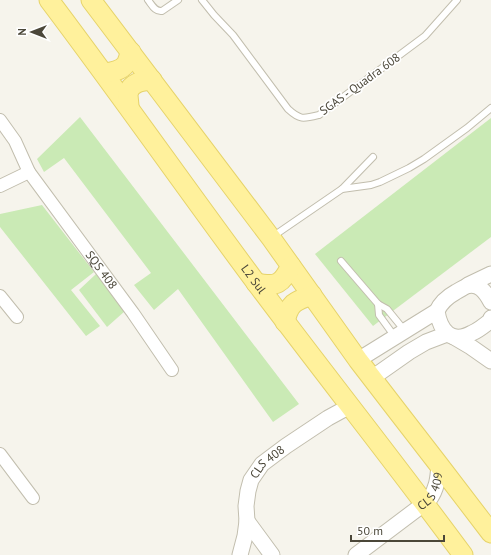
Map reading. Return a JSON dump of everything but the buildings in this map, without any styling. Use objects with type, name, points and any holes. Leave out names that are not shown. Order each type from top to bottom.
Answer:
[{"type":"main road","name":"L2 Sul","points":[[49,0],[104,73],[285,322],[425,503],[463,555]]},
{"type":"main road","points":[[92,0],[271,238],[358,360],[491,533]]},
{"type":"main road","points":[[104,73],[120,69],[126,64],[131,52]]},
{"type":"main road","points":[[129,108],[128,95],[132,86],[142,81],[152,80]]},
{"type":"main road","points":[[256,283],[268,285],[279,283],[284,279],[291,266]]},
{"type":"main road","points":[[285,322],[287,312],[295,302],[312,294]]},
{"type":"street","name":"SQS 408","points":[[0,120],[15,141],[29,172],[133,313],[172,370]]},
{"type":"street","points":[[0,186],[29,172]]},
{"type":"street","points":[[358,360],[437,311],[444,300],[468,285],[491,274]]},
{"type":"street","points":[[468,285],[475,285],[481,288],[491,301]]},
{"type":"street","points":[[0,296],[17,317]]},
{"type":"street","points":[[437,311],[441,325],[450,336],[491,361]]},
{"type":"street","points":[[372,378],[426,342],[450,336],[463,337],[472,334],[491,320]]},
{"type":"street","name":"CLS 408","points":[[240,555],[247,521],[246,506],[248,491],[251,480],[262,464],[328,418],[350,406]]},
{"type":"street","points":[[0,454],[33,498]]},
{"type":"street","name":"CLS 409","points":[[356,555],[425,503],[432,496],[437,484],[439,465]]},
{"type":"street","points":[[247,521],[272,555]]},
{"type":"lane","points":[[148,0],[155,10],[159,12],[177,0]]},
{"type":"lane","name":"SGAS - Quadra 608","points":[[202,0],[233,35],[288,109],[295,116],[302,118],[318,115],[425,36],[457,0]]},
{"type":"lane","points":[[342,189],[371,185],[408,168],[424,159],[468,128],[491,108]]},
{"type":"lane","points":[[271,238],[342,189],[373,156]]},
{"type":"lane","points":[[341,261],[378,304],[387,309],[400,334]]},
{"type":"lane","points":[[378,304],[379,315],[400,334]]},
{"type":"green space","points":[[80,117],[299,404],[273,422],[178,289],[154,310],[134,285],[151,273],[64,158],[44,172],[37,159]]},
{"type":"green space","points":[[491,118],[491,237],[373,326],[315,254]]},
{"type":"green space","points":[[42,205],[94,272],[71,290],[100,326],[86,336],[0,227],[0,214]]},
{"type":"green space","points":[[96,274],[125,311],[107,327],[79,290]]}]
